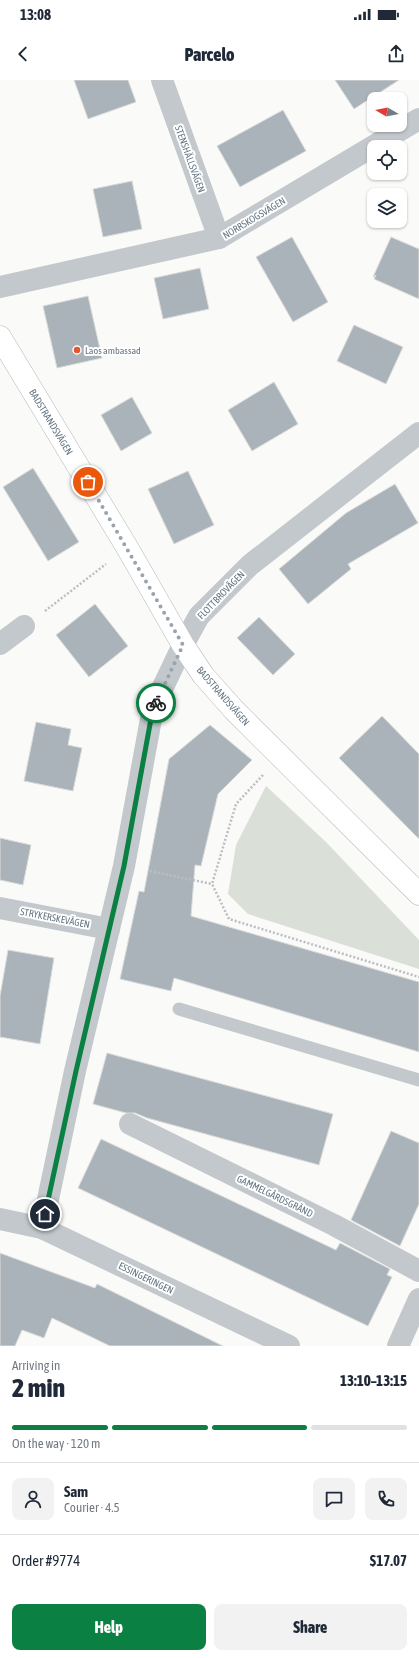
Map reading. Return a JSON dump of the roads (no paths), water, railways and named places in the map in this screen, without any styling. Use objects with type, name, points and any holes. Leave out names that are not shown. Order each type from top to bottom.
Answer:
[{"type":"street","name":"STENSHÄLLSVÄGEN","points":[[162,80],[219,238]]},
{"type":"street","name":"NORRSKOGSVÄGEN","points":[[0,287],[219,238],[419,119]]},
{"type":"street","name":"BADSTRANDSVÄGEN","points":[[0,337],[128,549],[183,645],[203,675],[279,757],[419,894]]},
{"type":"street","name":"FLOTTBROVÄGEN","points":[[42,1228],[76,1071],[124,866],[153,708],[183,645],[199,616],[250,565],[419,432]]},
{"type":"street","points":[[0,644],[24,626]]},
{"type":"street","name":"STRYKERSKEVÄGEN","points":[[0,908],[109,929]]},
{"type":"street","name":"GAMMELGÅRDSGRÄND","points":[[130,1124],[334,1225],[419,1271]]},
{"type":"street","name":"ESSINGERINGEN","points":[[0,1219],[42,1228],[289,1346]]},
{"type":"street","points":[[398,1346],[419,1299]]},
{"type":"lane","points":[[179,1009],[419,1080]]},
{"type":"place","name":"Laos ambassad","points":[[77,350]]}]
